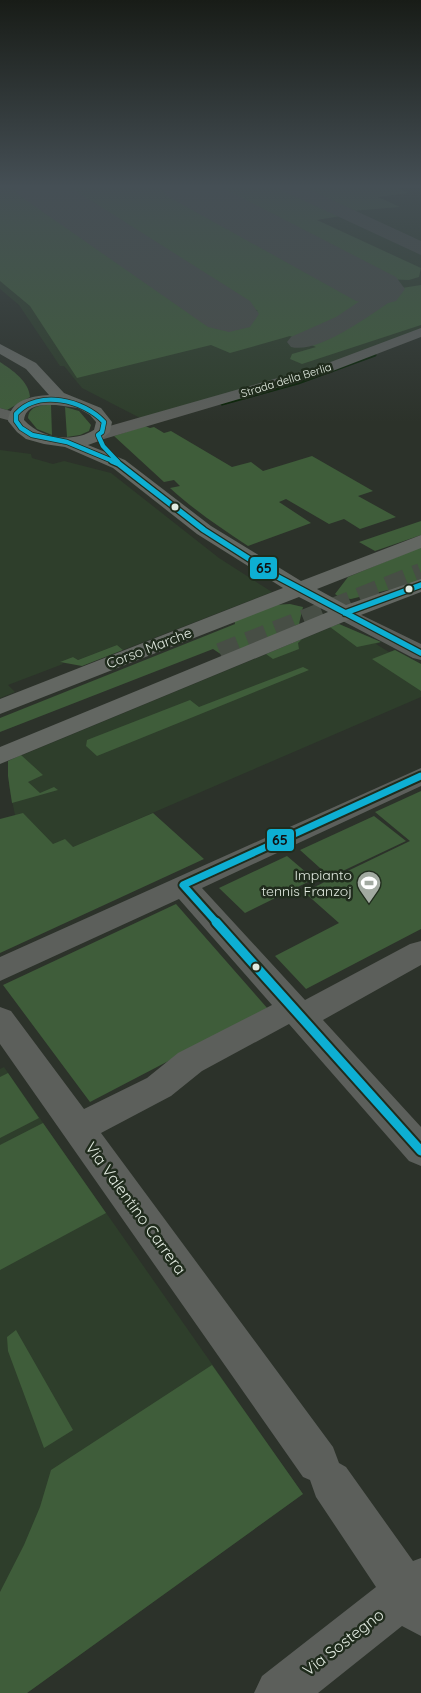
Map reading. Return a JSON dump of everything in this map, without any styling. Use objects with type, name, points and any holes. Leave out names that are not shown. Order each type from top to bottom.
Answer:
[{"type":"main road","points":[[0,348],[31,366],[58,396],[69,402],[92,409],[100,426],[103,446],[119,464],[204,530],[298,589],[343,612]]},
{"type":"main road","points":[[0,356],[19,368],[38,388],[39,395],[36,402]]},
{"type":"main road","points":[[69,402],[36,402],[22,406],[8,415],[18,425],[32,434],[67,442],[119,464]]},
{"type":"main road","points":[[67,442],[84,440],[100,426]]},
{"type":"main road","points":[[343,612],[330,600],[329,596],[332,588],[345,576],[360,569],[375,558],[421,541]]},
{"type":"main road","name":"Corso Marche","points":[[0,707],[375,558]]},
{"type":"main road","points":[[0,756],[296,635],[343,612],[421,585]]},
{"type":"main road","points":[[296,635],[304,624],[308,609],[298,589]]},
{"type":"main road","points":[[0,740],[220,653]]},
{"type":"street","name":"Strada della Berlia","points":[[100,426],[149,420],[325,369],[421,332]]},
{"type":"street","points":[[343,612],[421,654]]},
{"type":"street","points":[[0,970],[421,776]]},
{"type":"street","points":[[183,886],[421,1151]]},
{"type":"street","name":"Via Valentino Carrera","points":[[325,1472],[79,1128],[159,1087],[190,1062],[421,952]]},
{"type":"street","points":[[0,1019],[79,1128]]},
{"type":"street","name":"Via Sostegno","points":[[280,1693],[416,1595],[325,1472]]},
{"type":"shaded area","points":[[0,265],[421,265],[421,330],[332,364],[142,419],[82,388],[64,366],[60,366],[19,305],[0,289]]},
{"type":"shaded area","points":[[0,450],[31,454],[32,458],[53,464],[64,461],[111,473],[219,558],[272,592],[123,650],[117,645],[78,660],[73,657],[61,662],[63,664],[8,685],[15,692],[0,698]]},
{"type":"shaded area","points":[[339,624],[381,642],[376,644],[389,652],[395,650],[421,664],[421,697],[48,858],[15,815],[9,786],[8,761]]},
{"type":"shaded area","points":[[4,1067],[303,1494],[27,1693],[0,1693],[0,1069]]},
{"type":"green space","points":[[0,265],[128,265],[207,319],[258,311],[186,265],[310,265],[363,294],[421,285],[421,325],[302,364],[290,359],[292,354],[316,347],[290,336],[230,353],[211,345],[77,378],[30,306],[0,281]]},
{"type":"green space","points":[[356,265],[415,265],[421,268],[419,277],[409,280],[383,279]]},
{"type":"green space","points":[[0,362],[15,372],[23,381],[27,386],[30,397],[7,410],[0,408]]},
{"type":"green space","points":[[51,405],[52,435],[37,429],[28,418],[33,409]]},
{"type":"green space","points":[[65,407],[79,411],[91,425],[89,431],[67,437]]},
{"type":"green space","points":[[145,426],[154,427],[164,433],[171,431],[232,467],[251,462],[263,471],[312,456],[373,491],[358,496],[396,517],[360,529],[344,519],[329,524],[286,499],[279,502],[311,523],[248,546],[188,503],[170,488],[180,486],[174,480],[164,482],[114,436]]},
{"type":"green space","points":[[421,521],[421,535],[375,551],[359,542]]},
{"type":"green space","points":[[421,547],[421,582],[351,599],[340,598],[335,594],[348,577]]},
{"type":"green space","points":[[290,604],[303,607],[299,624],[225,657],[213,649],[0,732],[0,718],[235,624],[234,618],[273,605]]},
{"type":"green space","points":[[339,624],[381,642],[357,647],[330,627]]},
{"type":"green space","points":[[302,639],[298,643],[299,649],[273,659],[266,654]]},
{"type":"green space","points":[[117,645],[123,650],[82,666],[60,662],[73,657],[78,660]]},
{"type":"green space","points":[[395,650],[421,664],[421,691],[372,659]]},
{"type":"green space","points":[[303,667],[309,670],[97,756],[86,746],[87,740],[190,700],[199,707]]},
{"type":"green space","points":[[21,755],[43,775],[28,782],[40,793],[54,787],[58,790],[12,803],[8,761]]},
{"type":"green space","name":"Impianto tennis Franzoj","points":[[421,791],[421,929],[306,989],[275,956],[339,923],[304,892],[410,841],[375,812]]},
{"type":"green space","points":[[23,813],[53,844],[65,839],[73,847],[153,813],[204,859],[0,953],[0,819]]},
{"type":"green space","points":[[374,816],[406,841],[330,877],[300,850]]},
{"type":"green space","points":[[287,856],[314,879],[245,913],[219,888]]},
{"type":"green space","points":[[176,904],[268,1009],[90,1102],[3,985]]},
{"type":"green space","points":[[8,1073],[39,1118],[0,1138],[0,1077]]},
{"type":"green space","points":[[43,1123],[106,1213],[0,1270],[0,1145]]},
{"type":"green space","points":[[16,1330],[73,1430],[44,1448],[8,1351],[7,1337]]},
{"type":"green space","points":[[212,1365],[303,1494],[27,1693],[0,1693],[0,1592],[24,1545],[40,1507],[51,1470]]},
{"type":"waterway","points":[[222,404],[298,383],[375,355]]},
{"type":"taxiway","points":[[300,342],[345,322],[383,296],[376,289]]},
{"type":"runway","points":[[155,265],[229,314]]},
{"type":"runway","points":[[331,265],[376,289]]},
{"type":"tunnel","points":[[220,653],[421,573]]},
{"type":"transit line","name":"65","points":[[47,400],[78,404],[86,407],[98,416],[104,422],[102,432],[98,435],[103,446],[119,464],[67,442],[32,435],[21,428],[16,421],[16,414],[23,406],[47,400]]},
{"type":"transit line","name":"65","points":[[119,464],[204,530],[276,576],[421,653]]},
{"type":"transit line","name":"65","points":[[345,613],[421,585]]},
{"type":"transit line","name":"65","points":[[421,776],[183,885],[421,1151]]},
{"type":"place","name":"Impianto tennis Franzoj","points":[[369,904]]}]
